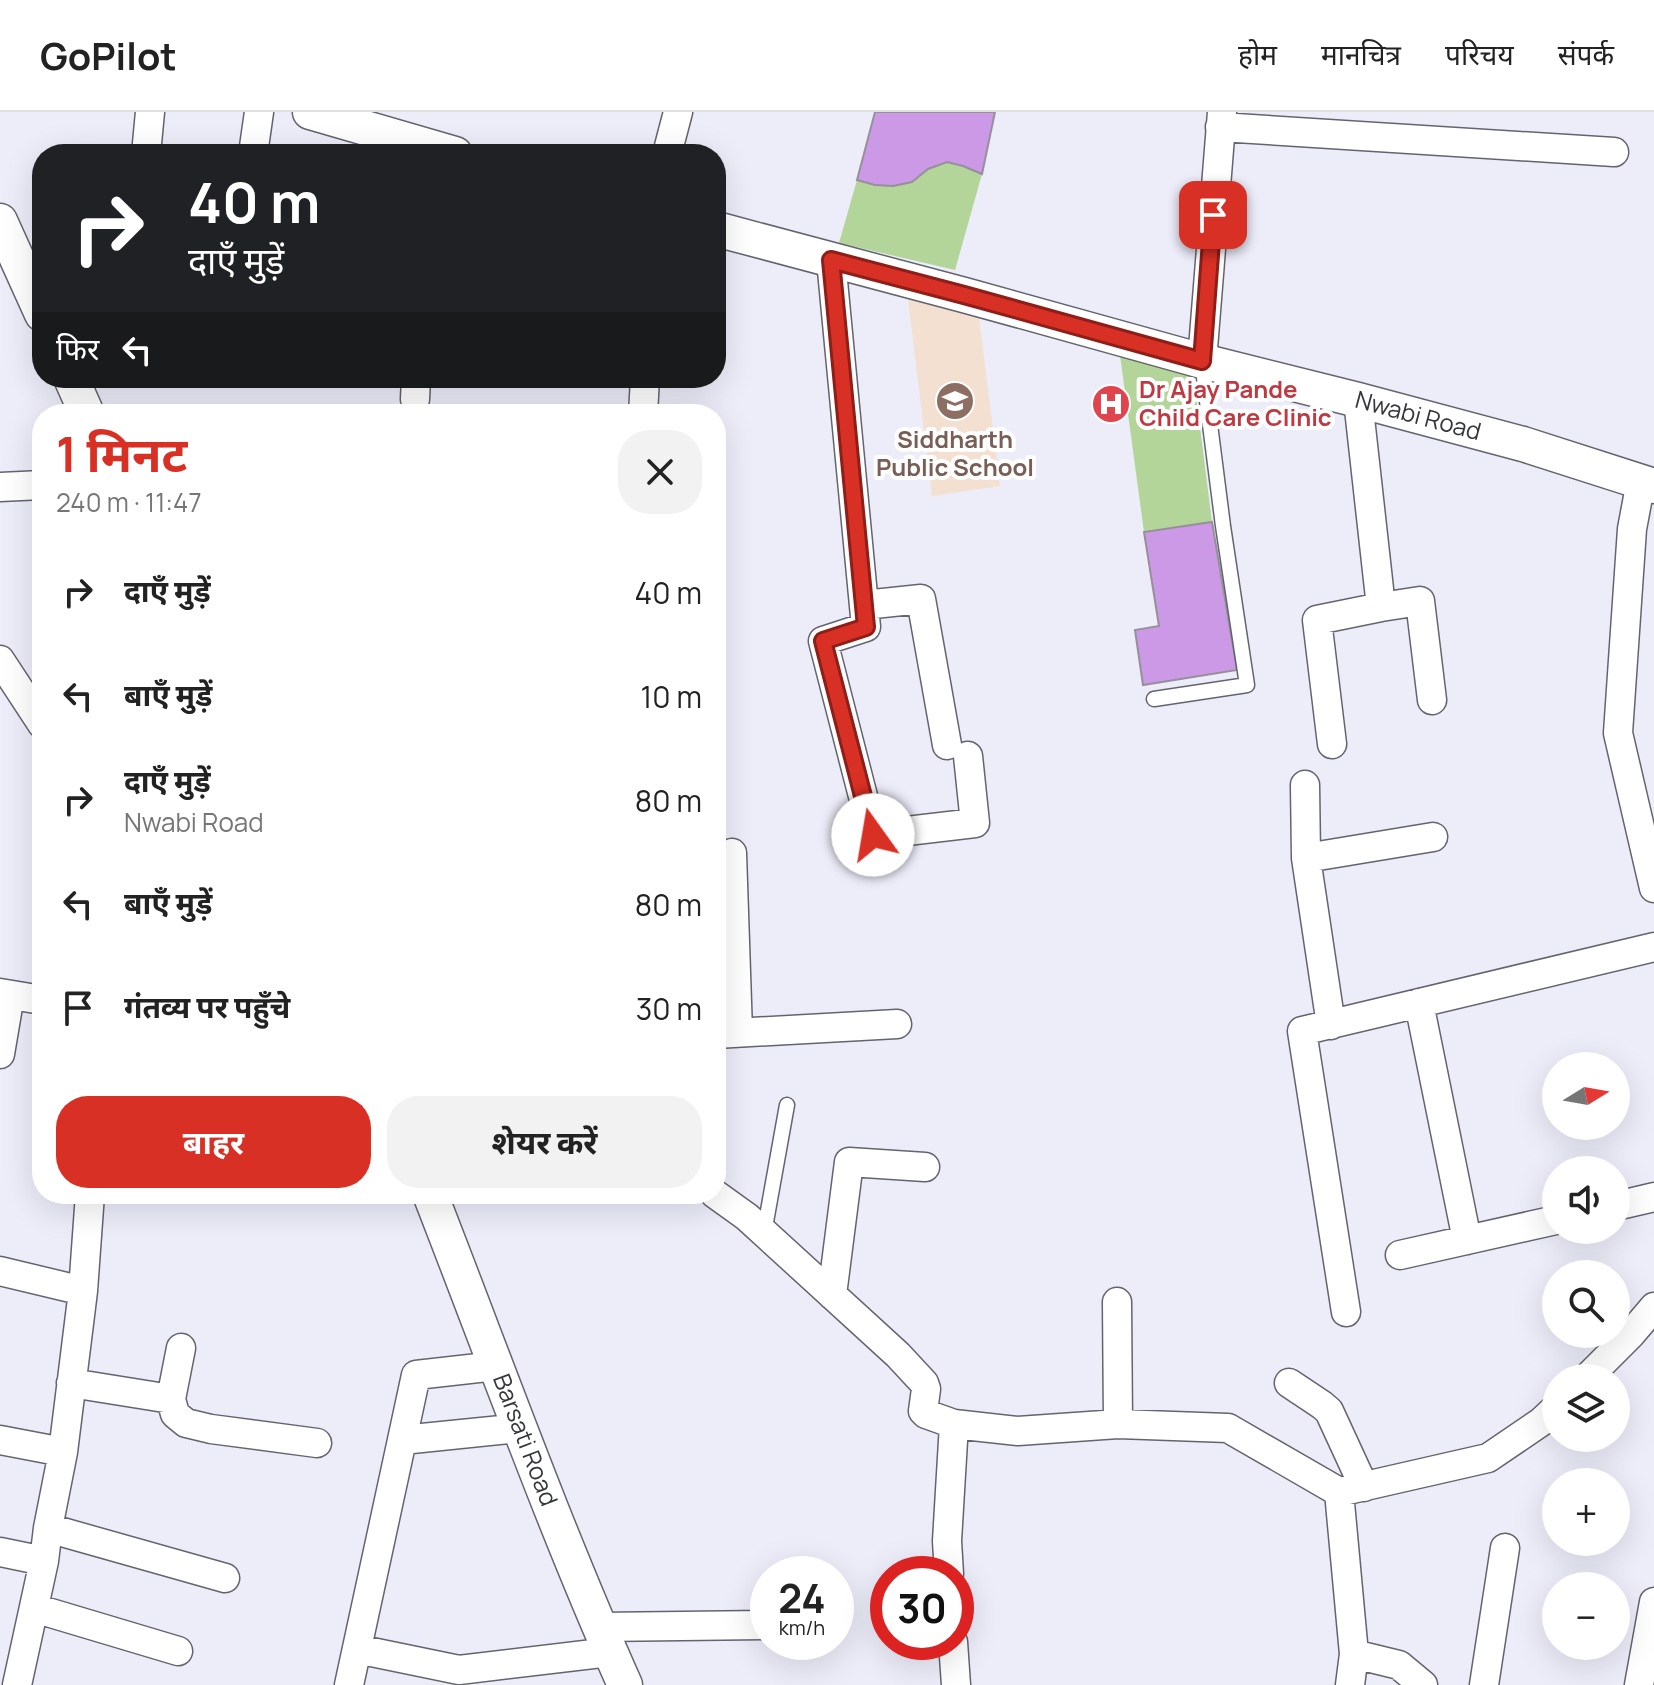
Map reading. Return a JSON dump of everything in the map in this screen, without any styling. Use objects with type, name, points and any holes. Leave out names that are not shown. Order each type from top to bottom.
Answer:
[{"type":"street","points":[[147,144],[150,112]]},
{"type":"street","points":[[254,144],[259,112]]},
{"type":"street","points":[[310,112],[413,144]]},
{"type":"street","points":[[670,144],[678,112]]},
{"type":"street","points":[[1202,361],[1221,120],[1614,152]]},
{"type":"street","points":[[0,221],[32,292]]},
{"type":"street","name":"Nwabi Road","points":[[726,232],[1202,361],[1523,444],[1647,484]]},
{"type":"street","points":[[831,260],[866,627],[823,641],[873,835],[975,823],[921,599],[864,605]]},
{"type":"street","points":[[1358,400],[1381,607]]},
{"type":"street","points":[[1647,484],[1632,529],[1618,733],[1654,888]]},
{"type":"street","points":[[0,487],[32,485]]},
{"type":"street","points":[[1332,744],[1317,620],[1420,601],[1432,700]]},
{"type":"street","points":[[0,660],[11,695],[32,715]]},
{"type":"street","points":[[1305,785],[1306,858],[1331,1025]]},
{"type":"street","points":[[1306,858],[1433,837]]},
{"type":"street","points":[[732,853],[727,1033],[897,1024]]},
{"type":"street","points":[[1346,1312],[1302,1031],[1654,947]]},
{"type":"street","points":[[0,1054],[5,994],[32,998]]},
{"type":"street","points":[[1419,1003],[1467,1240]]},
{"type":"street","points":[[832,1295],[849,1162],[925,1167]]},
{"type":"street","points":[[1630,1203],[1654,1197]]},
{"type":"street","points":[[726,1202],[747,1217],[898,1355],[924,1383],[923,1411],[926,1414],[954,1424],[1018,1431],[1118,1424],[1228,1428],[1352,1490],[1488,1458],[1542,1421]]},
{"type":"street","points":[[17,1685],[44,1561],[63,1452],[83,1291],[89,1204]]},
{"type":"street","name":"Barsati Road","points":[[434,1204],[520,1428],[625,1685]]},
{"type":"street","points":[[1400,1255],[1542,1223]]},
{"type":"street","points":[[0,1271],[83,1291]]},
{"type":"street","points":[[1117,1302],[1118,1424]]},
{"type":"street","points":[[1601,1364],[1654,1307]]},
{"type":"street","points":[[181,1348],[171,1399],[175,1414],[186,1423],[317,1443]]},
{"type":"street","points":[[349,1685],[416,1375],[496,1366]]},
{"type":"street","points":[[71,1383],[171,1399]]},
{"type":"street","points":[[1289,1383],[1329,1411],[1352,1490],[1354,1654],[1350,1685]]},
{"type":"street","points":[[948,1556],[954,1424]]},
{"type":"street","points":[[402,1440],[520,1428]]},
{"type":"street","points":[[0,1440],[63,1452]]},
{"type":"street","points":[[48,1528],[225,1578]]},
{"type":"street","points":[[1484,1685],[1505,1548]]},
{"type":"street","points":[[0,1552],[44,1561]]},
{"type":"street","points":[[1639,1685],[1654,1602]]},
{"type":"street","points":[[34,1608],[178,1651]]},
{"type":"street","points":[[357,1649],[459,1670],[605,1640],[750,1627]]},
{"type":"street","points":[[1354,1654],[1399,1665],[1423,1685]]},
{"type":"street","points":[[954,1660],[956,1685]]},
{"type":"lane","points":[[1154,699],[1247,685],[1202,361]]},
{"type":"lane","points":[[764,1233],[787,1105]]},
{"type":"shaded area","name":"Siddharth Public School","points":[[908,299],[979,317],[1000,486],[932,496]]},
{"type":"green space","points":[[947,162],[982,174],[955,270],[839,243],[857,180],[928,169]]},
{"type":"green space","points":[[1120,355],[1193,372],[1212,522],[1144,532]]},
{"type":"building","points":[[875,112],[995,112],[982,174],[947,162],[928,169],[912,182],[893,186],[857,180]]},
{"type":"building","points":[[1212,522],[1237,670],[1143,685],[1135,630],[1159,626],[1144,532]]},
{"type":"place","name":"Siddharth Public School","points":[[955,401]]},
{"type":"place","name":"Dr Ajay Pande Child Care Clinic","points":[[1111,404]]},
{"type":"route","points":[[873,835],[823,641],[866,627],[831,260],[1202,361],[1213,215]]}]
